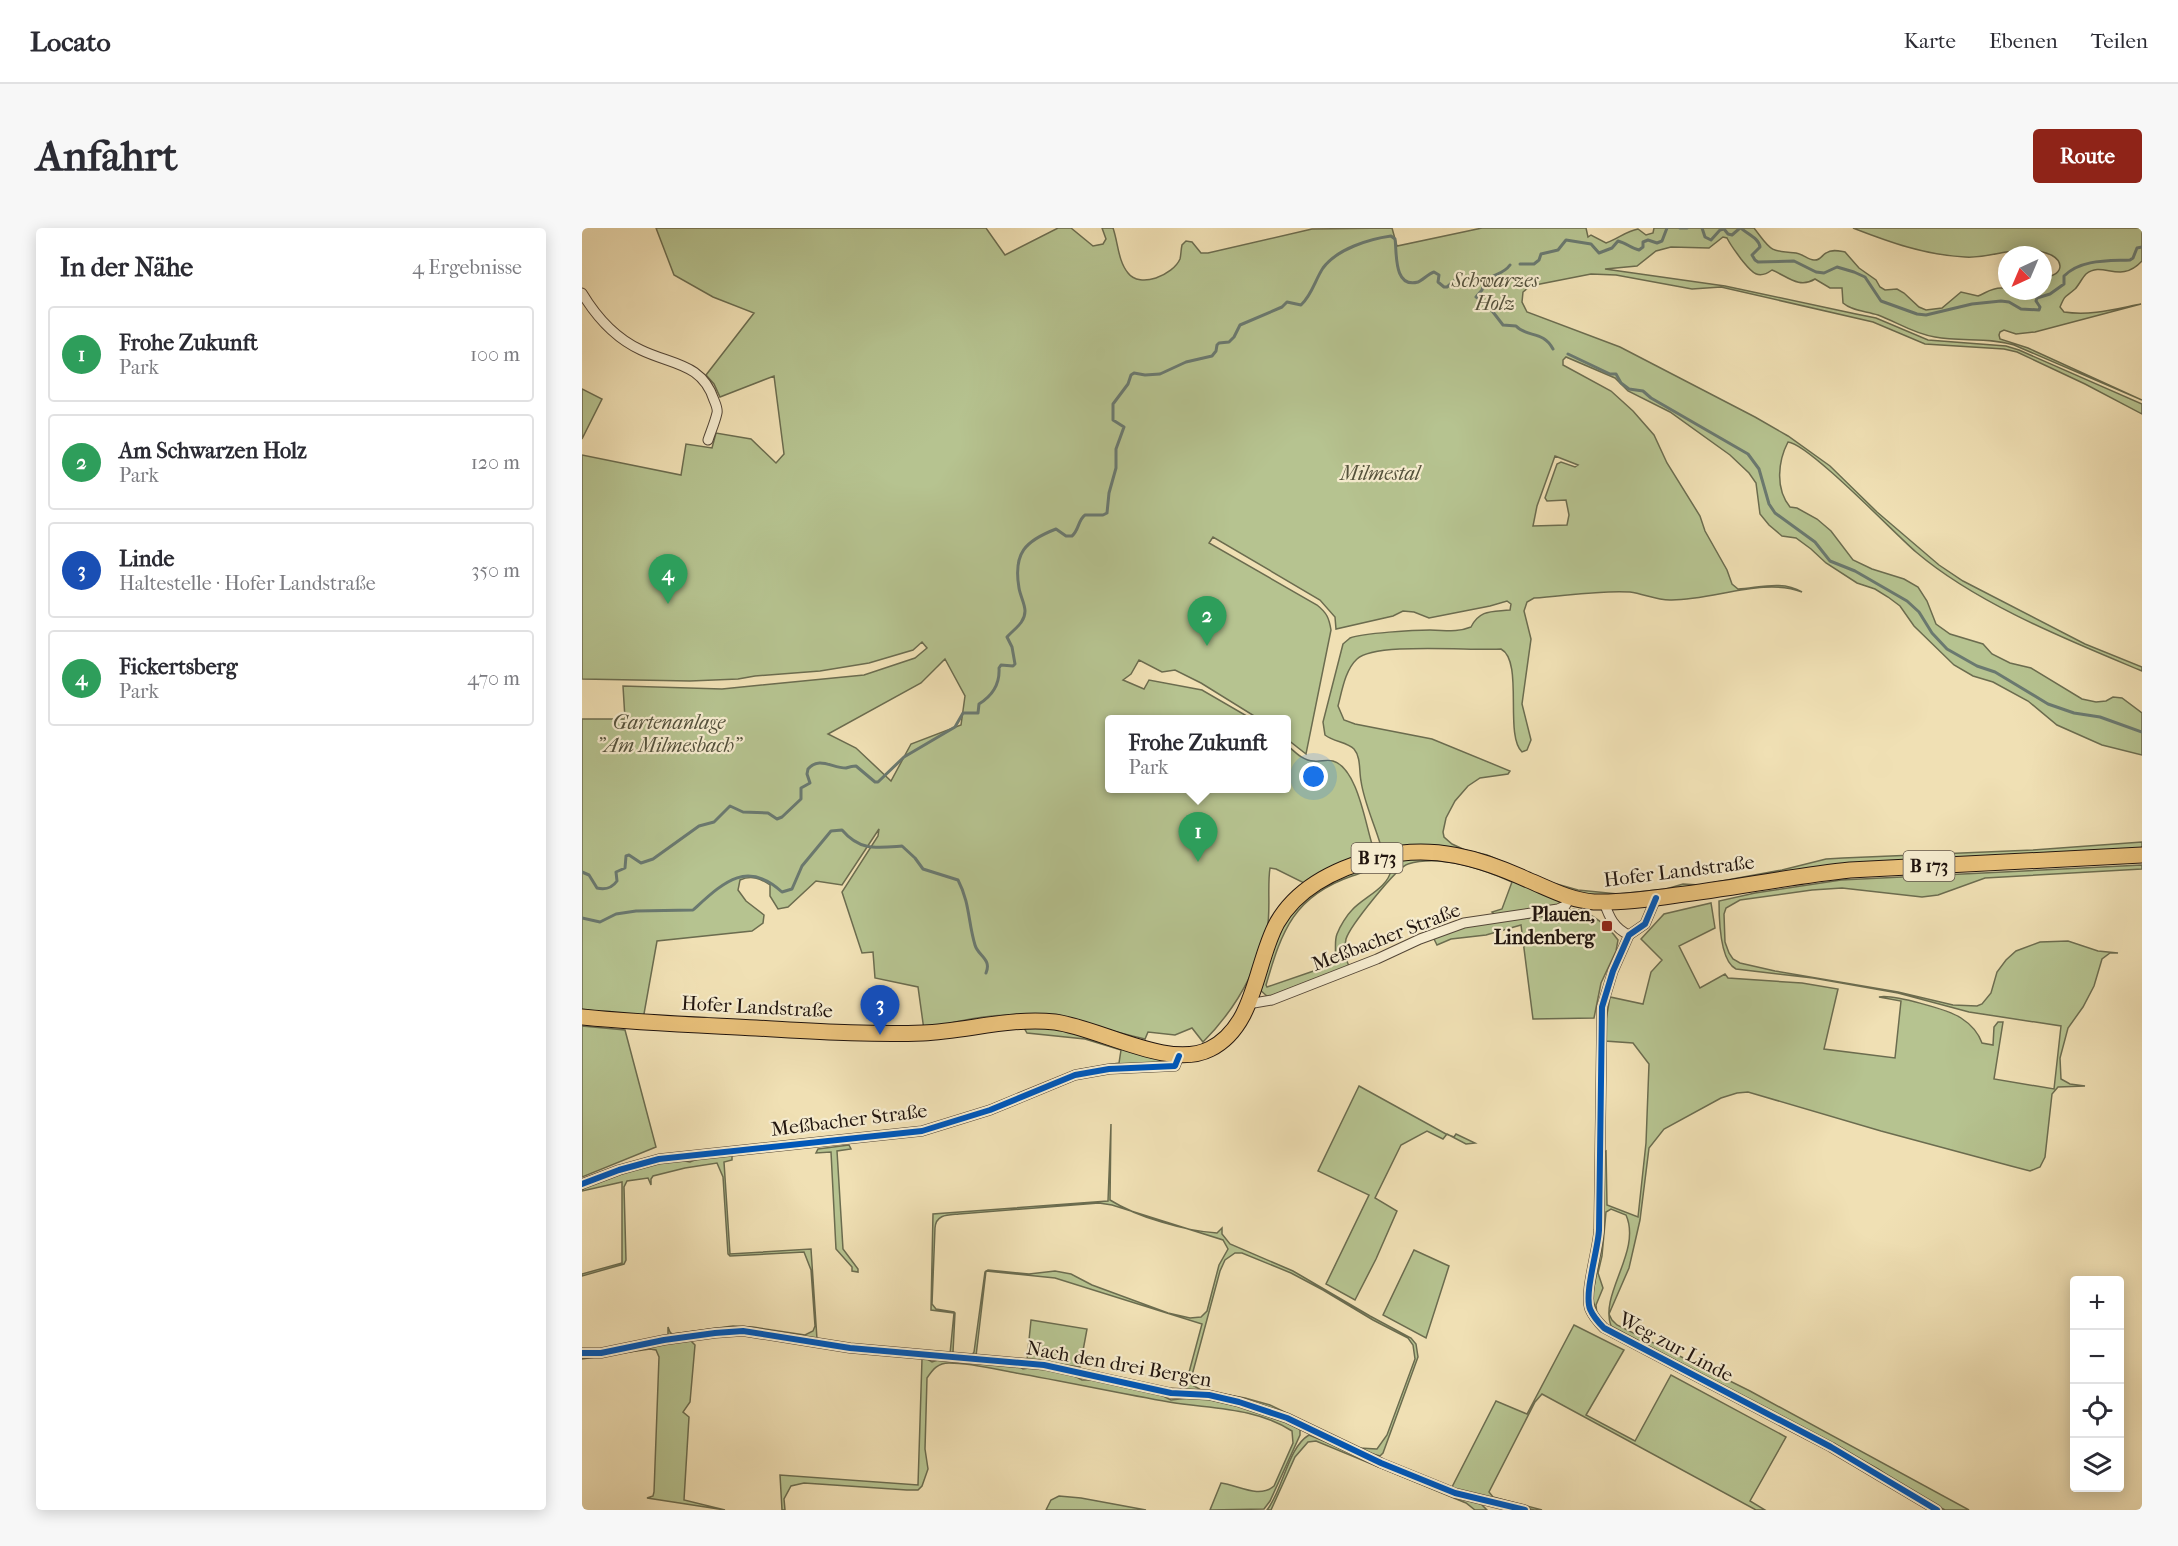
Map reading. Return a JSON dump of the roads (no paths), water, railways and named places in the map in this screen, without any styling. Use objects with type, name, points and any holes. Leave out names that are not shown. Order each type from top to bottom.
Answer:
[{"type":"main road","name":"Hofer Landstraße","points":[[582,1017],[808,1031],[924,1033],[1008,1023],[1046,1022],[1090,1030],[1143,1048],[1179,1056],[1202,1053],[1218,1044],[1234,1028],[1248,1004],[1273,931],[1290,905],[1302,893],[1318,881],[1362,862],[1401,853],[1448,853],[1470,857],[1495,865],[1570,898],[1604,902],[1656,898],[1850,870],[2142,855]]},
{"type":"street","points":[[582,293],[609,329],[623,339],[641,350],[697,372],[711,390],[718,411],[708,440]]},
{"type":"street","name":"Meßbacher Straße","points":[[1248,1004],[1272,1000],[1464,923],[1558,909],[1565,906],[1570,898]]},
{"type":"street","name":"Weg zur Linde","points":[[1656,898],[1645,924],[1629,935],[1613,971],[1602,1007],[1599,1230],[1588,1302],[1591,1311],[1604,1328],[1832,1447],[1937,1510]]},
{"type":"street","points":[[1604,902],[1612,922],[1619,930],[1629,935]]},
{"type":"street","name":"Meßbacher Straße","points":[[582,1184],[619,1170],[659,1159],[922,1131],[990,1110],[1075,1075],[1109,1069],[1175,1066],[1179,1056]]},
{"type":"street","name":"Nach den drei Bergen","points":[[582,1353],[601,1353],[687,1337],[743,1331],[850,1348],[1044,1365],[1171,1393],[1209,1395],[1249,1405],[1287,1418],[1381,1463],[1455,1493],[1526,1510]]},
{"type":"waterway","points":[[1520,264],[1534,264],[1539,260],[1541,254],[1558,250],[1566,240],[1591,244],[1599,253],[1612,248],[1618,241],[1639,250],[1643,247],[1643,242],[1648,240],[1657,243],[1662,241],[1667,228]]},
{"type":"waterway","points":[[1680,228],[1687,228]]},
{"type":"waterway","points":[[1702,228],[1705,237],[1711,240],[1720,230],[1724,229],[1732,235],[1740,228]]},
{"type":"waterway","points":[[1741,228],[1759,244],[1760,247],[1752,255],[1758,262],[1794,261],[1816,272],[1824,273],[1837,267],[1854,272],[1865,277],[1881,301],[1926,315],[1972,304],[2001,301],[2009,302],[2021,309],[2039,310],[2037,298],[2050,294],[2064,284],[2064,276],[2071,270],[2095,262],[2130,260],[2137,248],[2142,247]]},
{"type":"waterway","points":[[582,872],[589,875],[597,888],[611,887],[617,881],[616,872],[625,868],[626,856],[629,855],[641,863],[653,859],[699,826],[714,822],[730,806],[743,812],[768,813],[777,819],[782,817],[801,799],[801,788],[810,783],[808,769],[817,763],[841,768],[856,766],[878,782],[904,757],[955,727],[963,713],[978,713],[979,704],[988,697],[997,684],[1001,665],[1013,666],[1015,664],[1012,647],[1007,637],[1025,615],[1018,576],[1020,557],[1024,550],[1036,538],[1056,529],[1066,536],[1072,536],[1085,515],[1107,513],[1109,493],[1116,468],[1116,449],[1124,427],[1113,420],[1113,404],[1134,373],[1160,374],[1186,362],[1212,356],[1217,345],[1229,342],[1240,325],[1282,307],[1287,302],[1301,305],[1329,261],[1345,250],[1373,240],[1391,236],[1395,239],[1400,275],[1410,283],[1418,282],[1434,272],[1439,275],[1438,282],[1444,287],[1460,276],[1484,282],[1510,265]]},
{"type":"waterway","points":[[1484,282],[1482,290],[1476,297],[1486,303],[1503,325],[1516,326],[1520,330],[1545,339],[1553,349]]},
{"type":"waterway","points":[[1568,354],[1610,374],[1616,374],[1621,383],[1629,389],[1643,391],[1651,398],[1748,454],[1759,469],[1769,504],[1775,513],[1815,542],[1830,561],[1855,571],[1907,601],[1919,612],[1932,633],[1947,649],[1977,666],[1995,672],[2048,704],[2074,713],[2100,717],[2142,732]]},
{"type":"waterway","points":[[582,918],[600,922],[616,914],[636,911],[693,910],[714,891],[735,878],[746,876],[757,877],[769,882],[782,892],[792,889],[802,866],[831,831],[842,830],[855,842],[869,847],[902,846],[923,869],[958,880],[965,897],[975,945],[987,964],[986,973]]},
{"type":"place","name":"Fickertsberg","points":[[668,604]]},
{"type":"place","name":"Am Schwarzen Holz","points":[[1207,646]]},
{"type":"place","name":"Frohe Zukunft","points":[[1198,862]]},
{"type":"place","name":"Plauen, Lindenberg","points":[[1607,926]]},
{"type":"place","name":"Linde","points":[[880,1035]]},
{"type":"park label","name":"Schwarzes Holz","points":[[1495,292]]},
{"type":"park label","name":"Milmestal","points":[[1380,473]]},
{"type":"park label","name":"Gartenanlage \"Am Milmesbach\"","points":[[669,734]]}]
